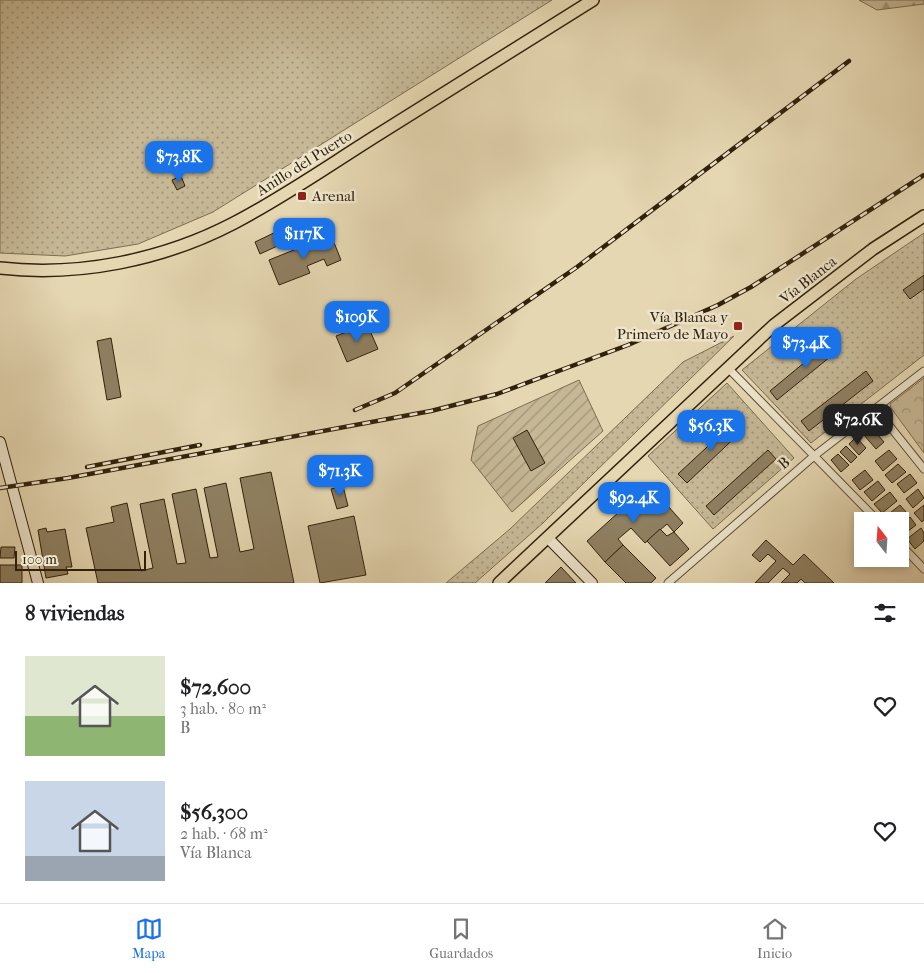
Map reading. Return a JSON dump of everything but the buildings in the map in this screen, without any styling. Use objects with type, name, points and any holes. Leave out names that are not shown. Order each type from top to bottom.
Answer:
[{"type":"main road","name":"Anillo del Puerto","points":[[0,268],[58,270],[124,262],[176,248],[210,234],[234,223],[296,187],[593,0]]},
{"type":"main road","name":"Vía Blanca","points":[[499,583],[774,325],[873,249],[924,216]]},
{"type":"main road","points":[[0,442],[38,583]]},
{"type":"main road","points":[[548,538],[592,583]]},
{"type":"street","points":[[728,368],[869,512]]},
{"type":"street","name":"B","points":[[668,583],[814,456],[924,371]]},
{"type":"street","points":[[876,409],[924,470]]},
{"type":"street","points":[[909,553],[924,569]]},
{"type":"green space","points":[[0,0],[552,0],[213,212],[138,244],[65,256],[0,253]]},
{"type":"green space","points":[[859,0],[924,0],[924,4],[877,10]]},
{"type":"green space","points":[[924,233],[924,355],[811,443],[742,370],[856,279]]},
{"type":"green space","points":[[734,336],[543,523],[475,583],[446,583],[510,529],[683,362]]},
{"type":"green space","points":[[924,378],[924,453],[890,404]]},
{"type":"green space","points":[[579,380],[603,431],[512,512],[471,460],[478,426]]},
{"type":"green space","points":[[727,383],[794,458],[713,529],[648,456]]},
{"type":"railway","points":[[355,410],[395,393],[577,267],[849,61]]},
{"type":"railway","points":[[0,488],[68,478],[431,411],[497,394],[628,345],[718,305],[751,287],[924,175]]},
{"type":"railway","points":[[87,467],[200,445]]},
{"type":"place","name":"Arenal","points":[[302,196]]},
{"type":"place","name":"Vía Blanca y Primero de Mayo","points":[[738,326]]}]
